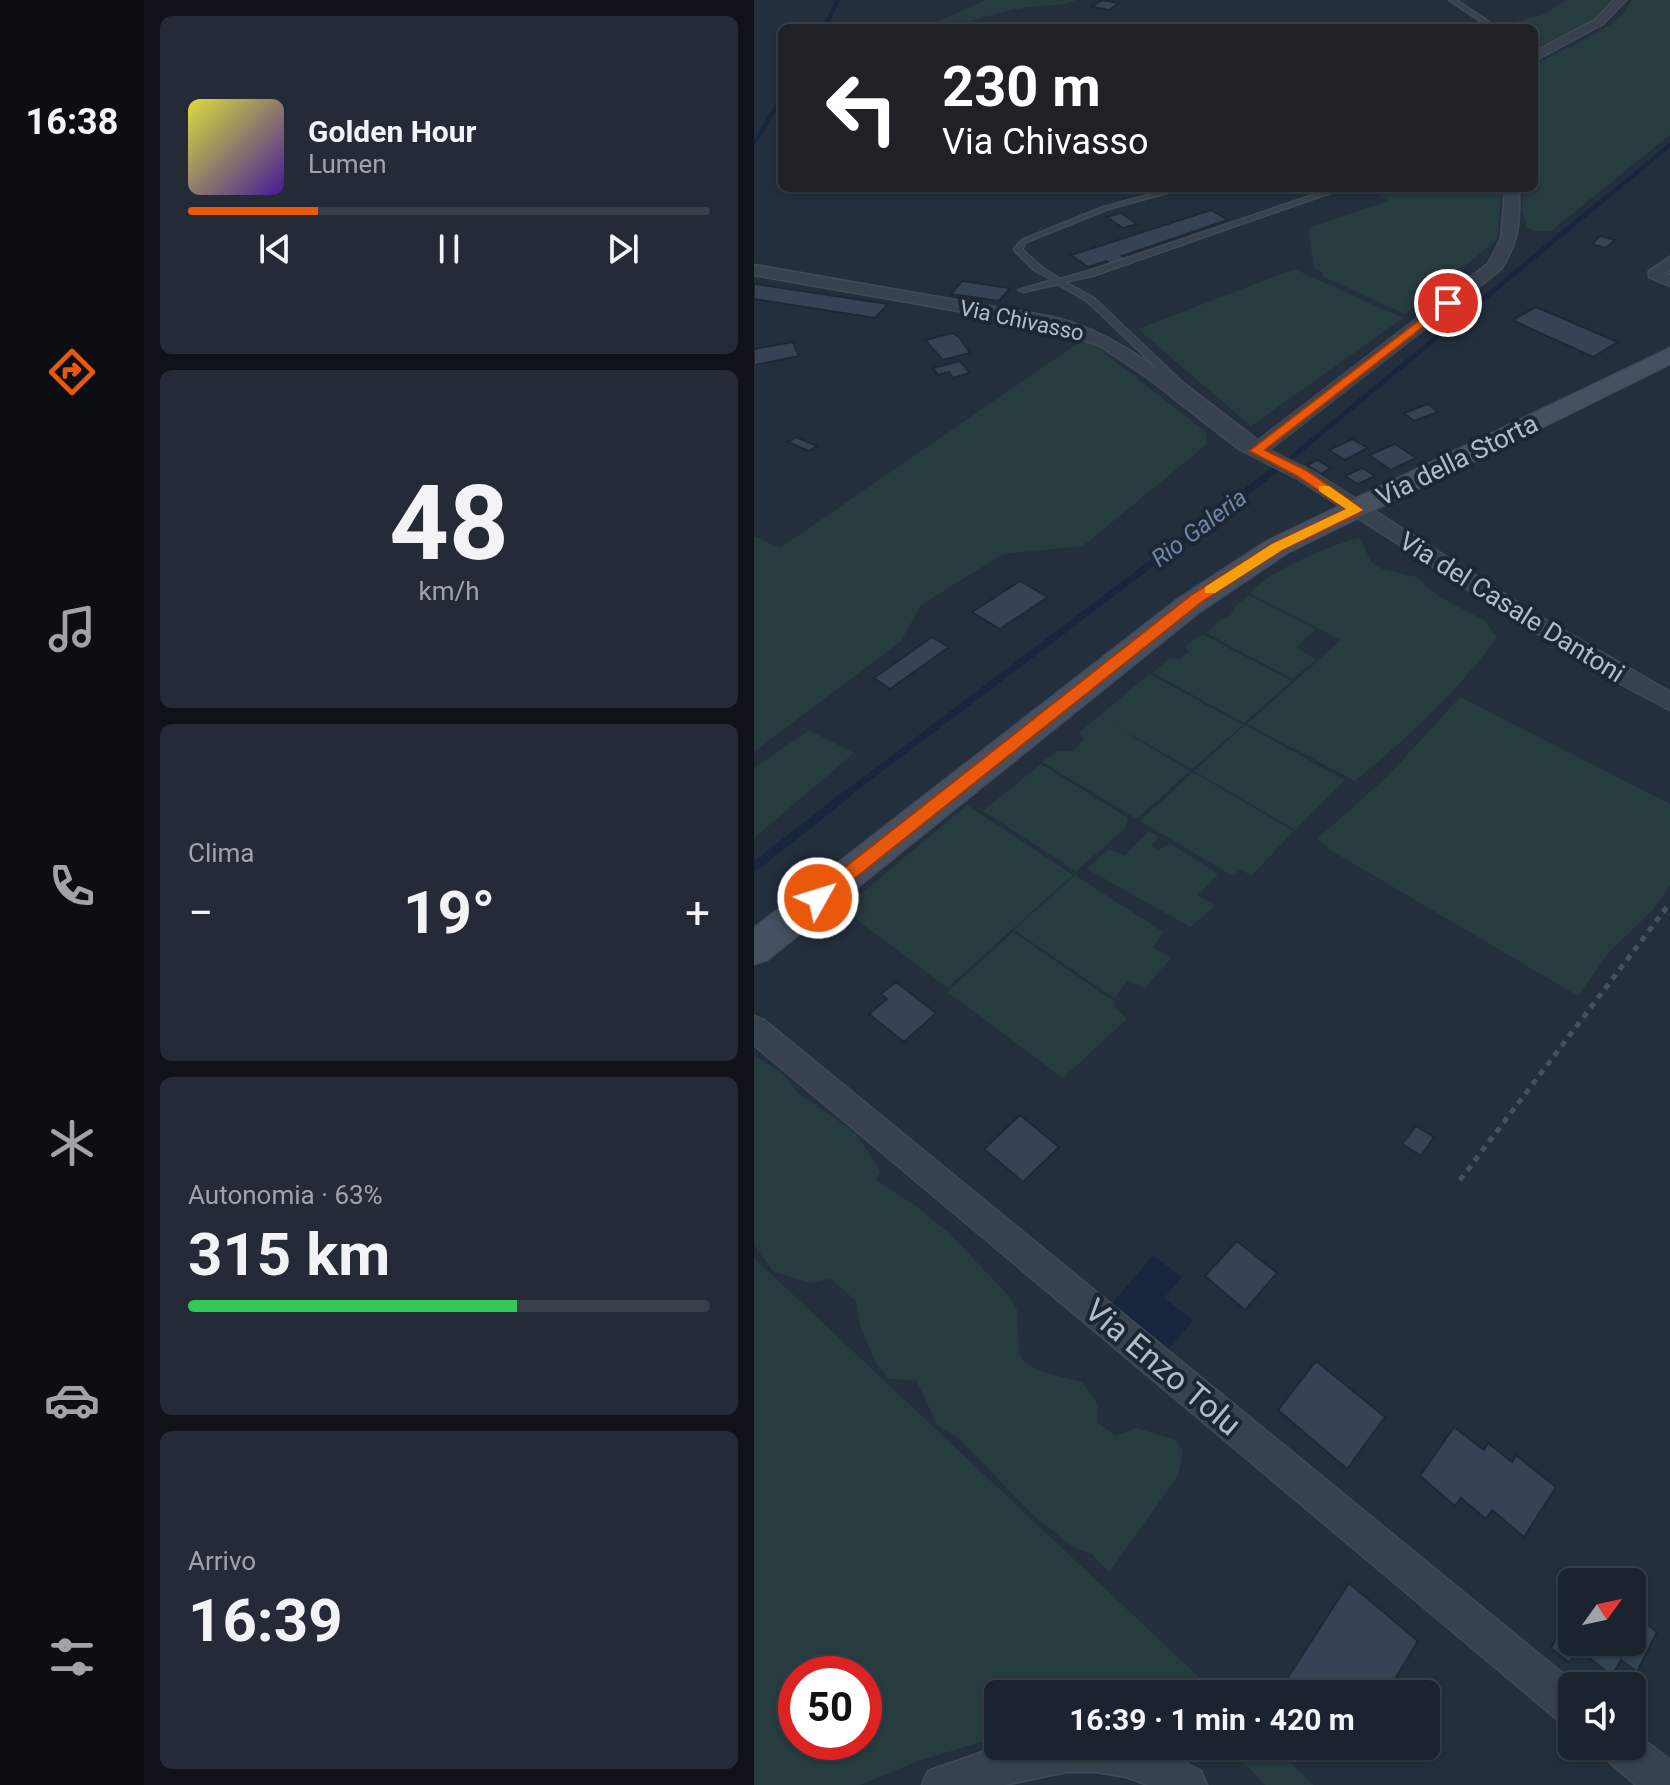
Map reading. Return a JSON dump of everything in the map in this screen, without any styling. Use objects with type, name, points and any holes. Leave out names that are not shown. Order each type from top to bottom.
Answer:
[{"type":"main road","name":"Via della Storta","points":[[754,949],[1197,599],[1277,547],[1670,355]]},
{"type":"street","points":[[1538,55],[1599,22],[1620,0]]},
{"type":"street","points":[[1256,451],[1494,267],[1510,241],[1512,192]]},
{"type":"street","points":[[1670,262],[1655,274],[1670,281]]},
{"type":"street","name":"Via Chivasso","points":[[754,270],[1068,325],[1118,350],[1256,451],[1302,473],[1356,510]]},
{"type":"street","name":"Via del Casale Dantoni","points":[[1356,510],[1608,667],[1670,702]]},
{"type":"street","name":"Via Enzo Tolu","points":[[754,1028],[1558,1694]]},
{"type":"street","points":[[942,1785],[1057,1753],[1081,1751],[1129,1755],[1150,1762],[1187,1785]]},
{"type":"street","points":[[1638,1760],[1668,1785]]},
{"type":"lane","points":[[1452,0],[1489,24]]},
{"type":"lane","points":[[1167,192],[1106,208],[1020,244],[1019,253],[1091,300],[1179,384],[1253,441],[1256,451]]},
{"type":"lane","points":[[1023,290],[1061,282],[1329,192]]},
{"type":"path","points":[[1460,1180],[1670,903]]},
{"type":"green space","points":[[986,0],[1076,0],[1009,11],[957,24],[933,24]]},
{"type":"green space","points":[[1567,0],[1615,0],[1595,23],[1538,51],[1538,24],[1512,24],[1542,15]]},
{"type":"green space","points":[[1631,0],[1670,0],[1670,135],[1551,231],[1534,231],[1527,227],[1522,210],[1523,192],[1538,192],[1538,64],[1603,29],[1625,11]]},
{"type":"green space","points":[[1502,192],[1497,240],[1405,314],[1322,276],[1323,273],[1314,268],[1308,228],[1388,201],[1379,194]]},
{"type":"green space","points":[[1294,269],[1403,318],[1251,426],[1138,329]]},
{"type":"green space","points":[[1089,341],[1206,432],[1207,444],[1083,546],[1003,554],[921,605],[901,641],[754,752],[754,536],[780,548],[1078,343]]},
{"type":"green space","points":[[1360,538],[1371,562],[1382,569],[1416,577],[1438,596],[1485,621],[1497,637],[1431,714],[1355,781],[1247,724],[1341,640],[1250,594],[1269,577],[1300,560]]},
{"type":"green space","points":[[1249,595],[1316,629],[1296,647],[1316,660],[1293,679],[1206,633],[1220,620],[1230,617],[1234,607]]},
{"type":"green space","points":[[1202,634],[1292,681],[1244,723],[1153,673],[1170,658],[1180,659],[1189,652],[1185,646]]},
{"type":"green space","points":[[1149,674],[1243,725],[1192,769],[1108,722],[1190,771],[1137,819],[1042,762],[1058,751],[1073,751],[1084,740],[1080,732]]},
{"type":"green space","points":[[1460,697],[1670,804],[1670,886],[1651,912],[1609,952],[1578,996],[1332,851],[1317,839],[1387,777]]},
{"type":"green space","points":[[1245,725],[1345,780],[1295,830],[1194,771]]},
{"type":"green space","points":[[809,730],[854,753],[754,838],[754,768]]},
{"type":"green space","points":[[1041,764],[1128,818],[1126,828],[1076,871],[983,811]]},
{"type":"green space","points":[[1193,772],[1294,831],[1251,876],[1241,869],[1233,876],[1140,821]]},
{"type":"green space","points":[[967,805],[1073,875],[947,988],[843,909]]},
{"type":"green space","points":[[1149,831],[1159,837],[1151,845],[1158,850],[1171,844],[1218,874],[1198,895],[1215,906],[1190,927],[1087,869],[1108,849],[1125,855]]},
{"type":"green space","points":[[1075,875],[1163,932],[1153,947],[1171,958],[1145,988],[1128,981],[1114,998],[1014,930]]},
{"type":"green space","points":[[1013,932],[1115,1002],[1114,1006],[1127,1019],[1063,1078],[947,992]]},
{"type":"green space","points":[[754,1055],[783,1074],[799,1094],[855,1132],[880,1171],[876,1180],[916,1206],[949,1233],[1009,1296],[1017,1310],[1019,1353],[1023,1360],[1039,1371],[1082,1382],[1098,1405],[1097,1422],[1116,1436],[1136,1428],[1176,1440],[1183,1452],[1178,1476],[1109,1572],[1092,1554],[1074,1548],[1033,1515],[959,1439],[937,1424],[916,1380],[889,1379],[876,1363],[860,1326],[856,1301],[831,1279],[809,1283],[773,1271],[754,1245]]},
{"type":"green space","points":[[754,1258],[1202,1680],[984,1680],[984,1741],[918,1761],[860,1785],[754,1785]]},
{"type":"green space","points":[[1237,1760],[1287,1760],[1314,1785],[1265,1785]]},
{"type":"water","points":[[1153,1255],[1182,1277],[1164,1298],[1193,1320],[1167,1352],[1110,1306]]},
{"type":"building","points":[[1102,0],[1119,3],[1109,10],[1092,7]]},
{"type":"building","points":[[1211,210],[1228,220],[1122,256],[1127,259],[1088,267],[1071,255]]},
{"type":"building","points":[[1121,213],[1137,224],[1123,228],[1107,217]]},
{"type":"building","points":[[1600,236],[1615,240],[1606,248],[1592,244]]},
{"type":"building","points":[[962,281],[1010,288],[999,301],[951,294]]},
{"type":"building","points":[[754,284],[888,304],[875,318],[754,299]]},
{"type":"building","points":[[1536,307],[1618,342],[1593,357],[1512,320]]},
{"type":"building","points":[[952,333],[959,337],[970,353],[943,360],[925,340]]},
{"type":"building","points":[[793,342],[799,356],[754,365],[754,349]]},
{"type":"building","points":[[960,361],[970,373],[953,378],[949,372],[938,375],[933,368]]},
{"type":"building","points":[[1428,404],[1438,412],[1414,421],[1404,413]]},
{"type":"building","points":[[796,437],[817,446],[809,451],[788,442]]},
{"type":"building","points":[[1352,439],[1368,448],[1345,460],[1329,450]]},
{"type":"building","points":[[1395,444],[1416,458],[1391,470],[1369,455]]},
{"type":"building","points":[[1317,460],[1331,468],[1321,474],[1307,465]]},
{"type":"building","points":[[1362,468],[1375,476],[1358,484],[1345,476]]},
{"type":"building","points":[[1020,581],[1048,597],[1000,629],[972,612]]},
{"type":"building","points":[[932,637],[949,647],[890,689],[874,678]]},
{"type":"building","points":[[896,982],[936,1013],[904,1042],[869,1014],[887,999],[881,994]]},
{"type":"building","points":[[1020,1115],[1059,1147],[1023,1182],[984,1149]]},
{"type":"building","points":[[1416,1126],[1434,1137],[1421,1156],[1402,1144]]},
{"type":"building","points":[[1237,1241],[1277,1273],[1245,1310],[1205,1276]]},
{"type":"building","points":[[1316,1361],[1385,1417],[1347,1469],[1278,1410]]},
{"type":"building","points":[[1454,1427],[1484,1450],[1488,1443],[1512,1462],[1516,1455],[1556,1487],[1524,1537],[1492,1510],[1486,1519],[1461,1498],[1455,1506],[1420,1476]]},
{"type":"building","points":[[1349,1583],[1418,1641],[1394,1680],[1286,1680]]},
{"type":"building","points":[[1646,1624],[1657,1632],[1646,1654]]},
{"type":"building","points":[[1558,1635],[1558,1654],[1551,1648]]},
{"type":"building","points":[[1561,1656],[1575,1656],[1568,1662]]},
{"type":"building","points":[[1587,1656],[1645,1656],[1637,1672],[1621,1660],[1614,1672],[1607,1672]]},
{"type":"waterway","points":[[826,24],[838,0]]},
{"type":"waterway","points":[[754,143],[778,104]]},
{"type":"waterway","name":"Rio Galeria","points":[[1601,202],[1670,145]]},
{"type":"waterway","name":"Rio Galeria","points":[[1286,462],[1603,200]]},
{"type":"waterway","name":"Rio Galeria","points":[[844,796],[1288,460]]},
{"type":"waterway","name":"Rio Galeria","points":[[754,867],[847,794]]},
{"type":"slow traffic","points":[[1210,590],[1277,547],[1356,510],[1324,488]]},
{"type":"route","points":[[818,898],[1197,599],[1277,547],[1356,510],[1302,473],[1256,451],[1448,303]]}]
